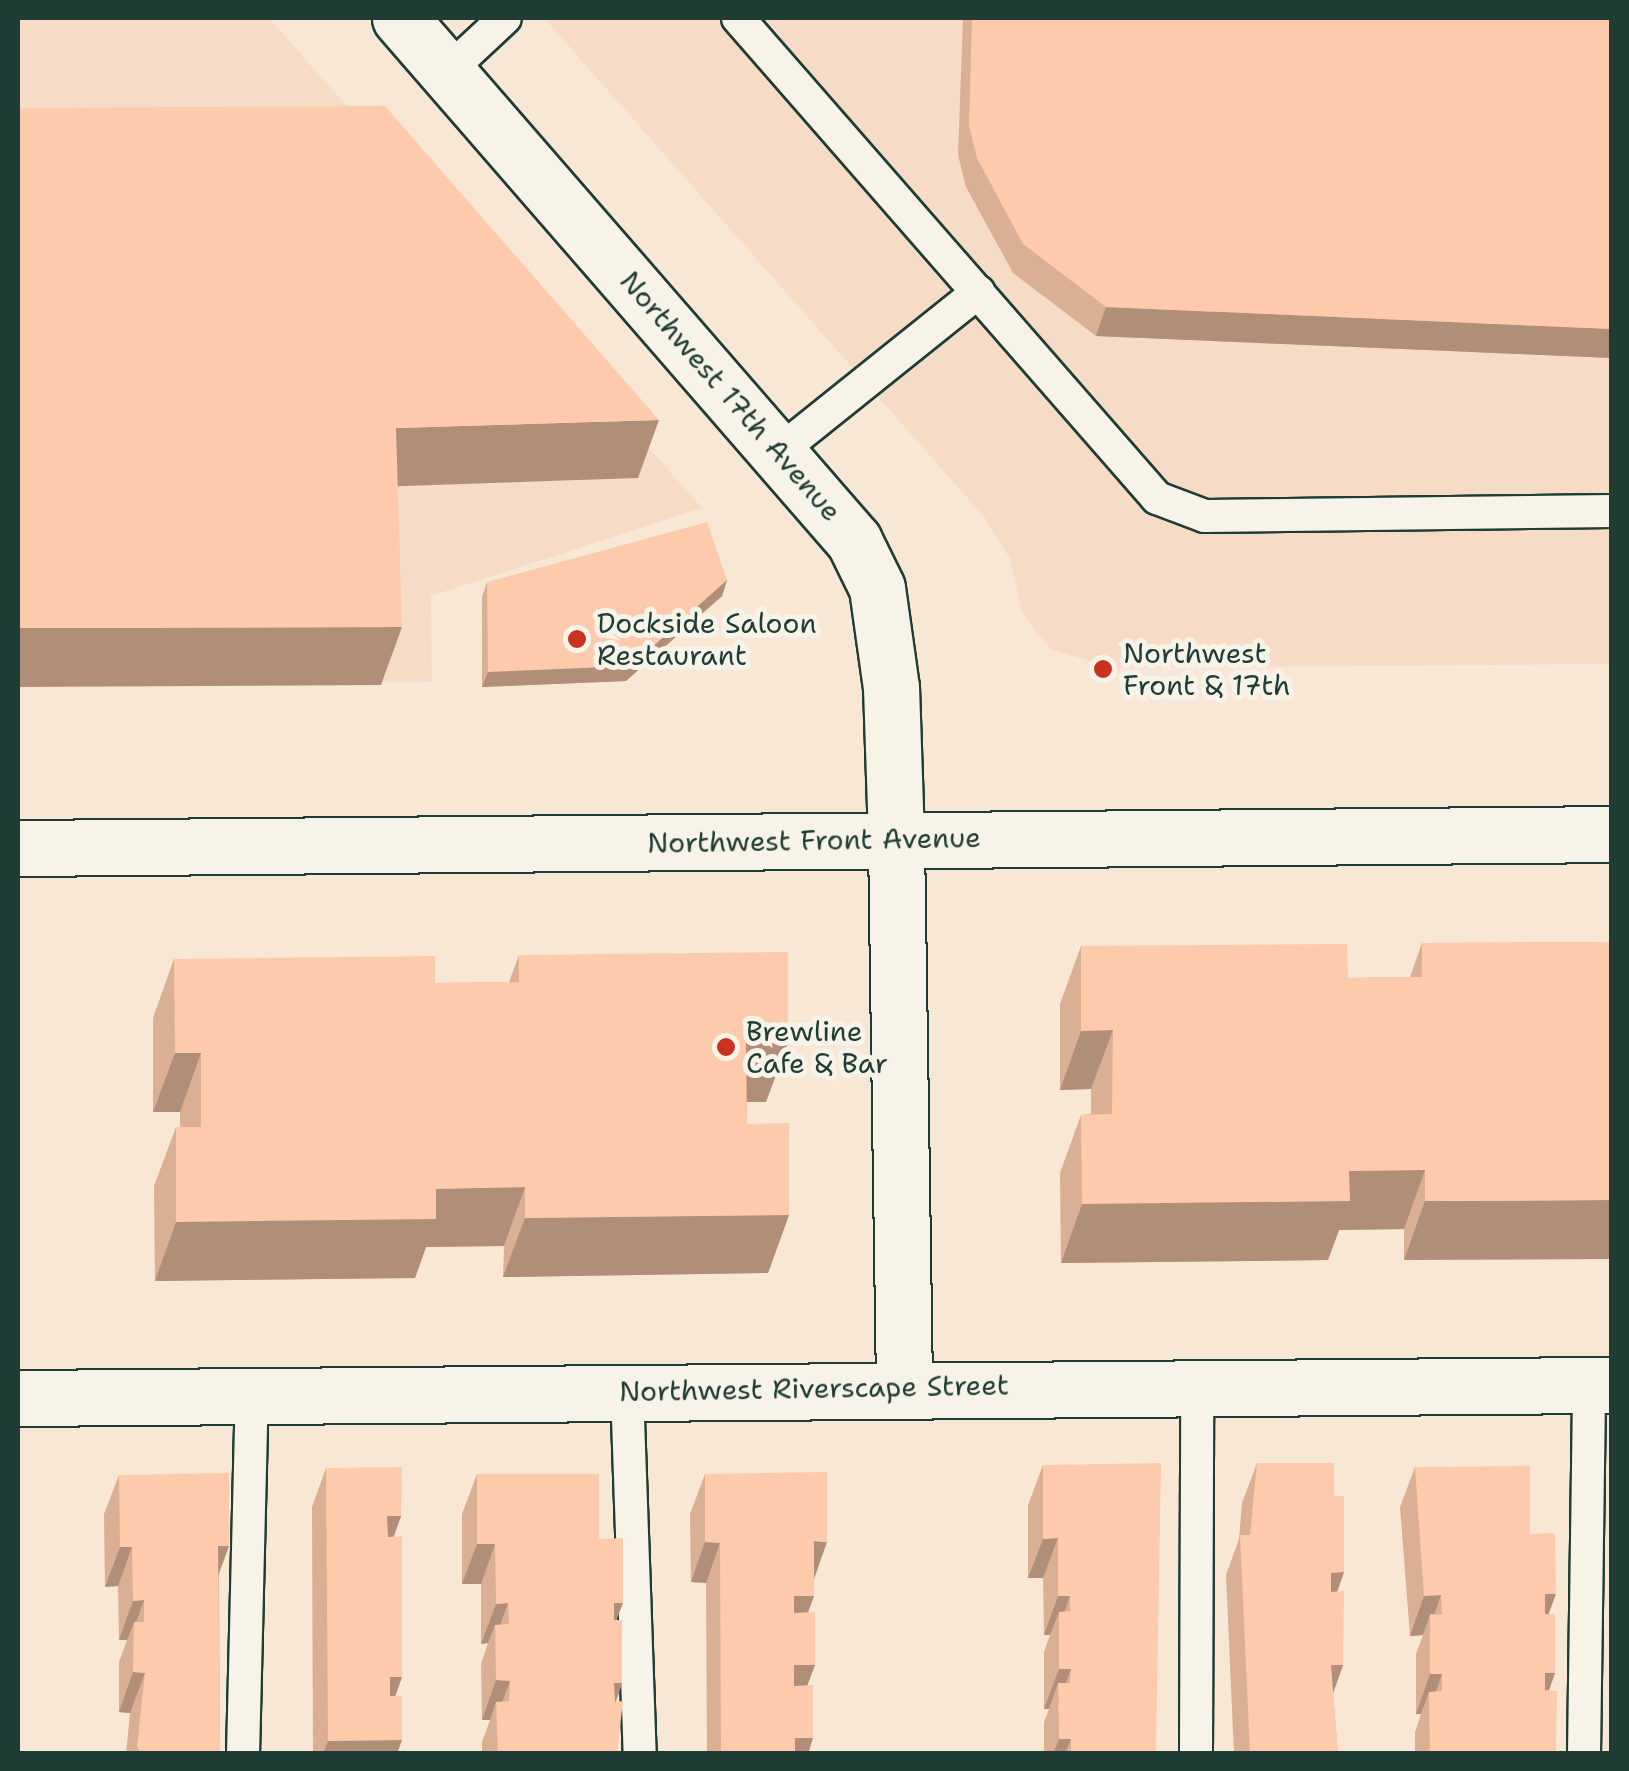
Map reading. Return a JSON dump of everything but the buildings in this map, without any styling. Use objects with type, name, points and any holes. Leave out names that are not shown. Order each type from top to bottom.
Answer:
[{"type":"street","name":"Northwest 17th Avenue","points":[[400,18],[782,450],[854,540],[877,588],[896,840],[904,1386]]},
{"type":"street","name":"Northwest Front Avenue","points":[[18,848],[1612,834]]},
{"type":"street","name":"Northwest Riverscape Street","points":[[18,1398],[904,1386],[1600,1384]]},
{"type":"lane","points":[[447,72],[505,18]]},
{"type":"lane","points":[[738,18],[1158,498],[1205,516],[1612,511]]},
{"type":"lane","points":[[782,450],[978,292]]},
{"type":"lane","points":[[1196,1754],[1197,1384]]},
{"type":"lane","points":[[1584,1754],[1600,1384]]},
{"type":"lane","points":[[627,1390],[640,1754]]},
{"type":"lane","points":[[243,1754],[252,1394]]},
{"type":"shaded area","points":[[18,18],[269,18],[702,508],[431,596],[432,682],[18,686]]},
{"type":"shaded area","points":[[544,18],[1611,18],[1611,664],[1113,668],[1050,649],[1022,613],[1010,559],[985,518]]},
{"type":"place","name":"Dockside Saloon Restaurant","points":[[577,639]]},
{"type":"place","name":"Northwest Front & 17th","points":[[1103,669]]},
{"type":"place","name":"Brewline Cafe & Bar","points":[[726,1047]]}]
